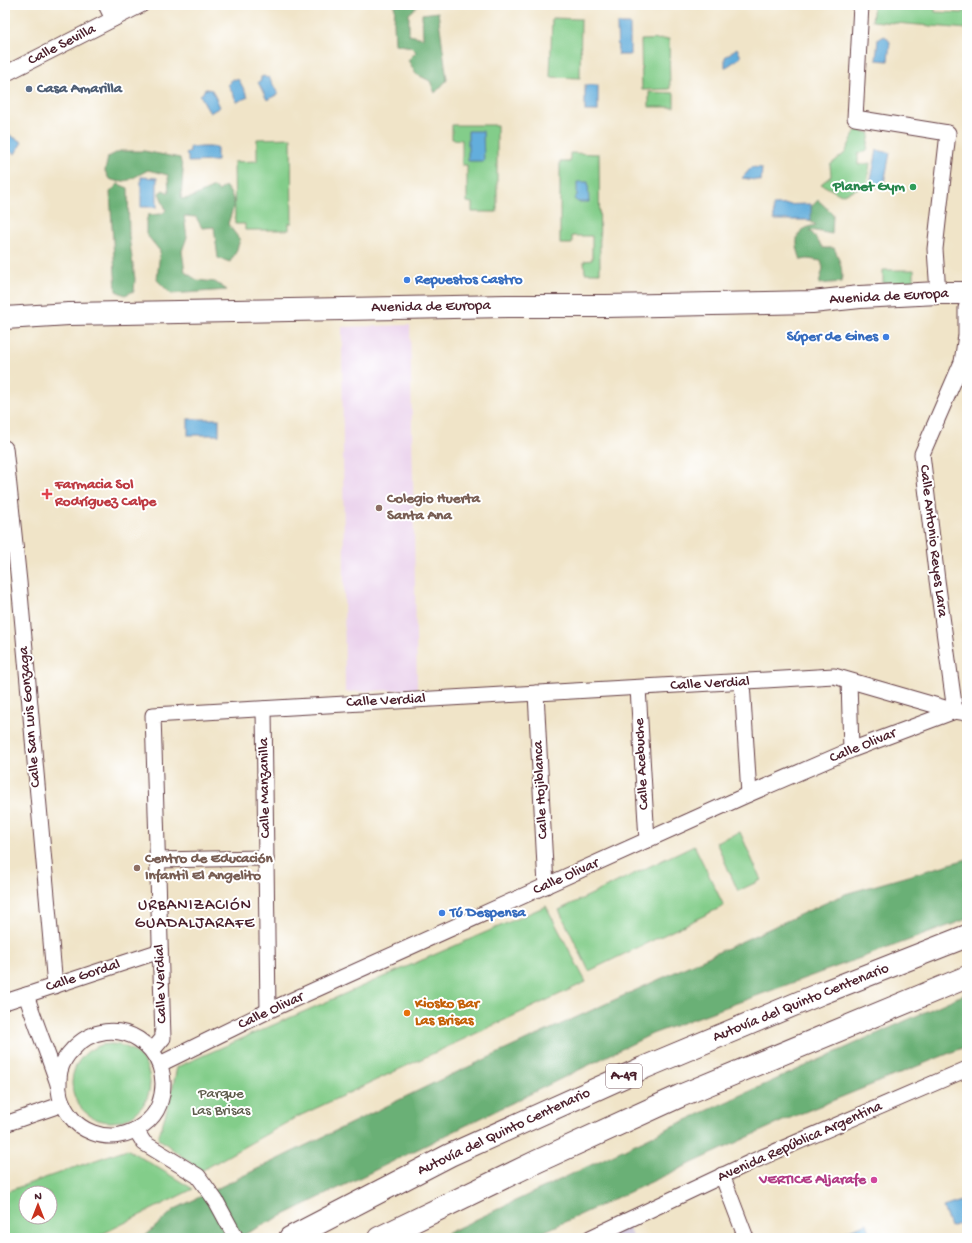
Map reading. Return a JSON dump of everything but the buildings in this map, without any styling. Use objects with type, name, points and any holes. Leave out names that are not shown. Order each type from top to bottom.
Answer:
[{"type":"main road","name":"Avenida de Europa","points":[[5,318],[51,314],[812,302],[938,293],[967,304]]},
{"type":"main road","name":"Avenida de Europa","points":[[812,302],[862,306],[967,304]]},
{"type":"main road","points":[[5,312],[51,314]]},
{"type":"main road","name":"Avenida de Europa","points":[[5,325],[51,314]]},
{"type":"main road","name":"Autovía del Quinto Centenario","points":[[290,1238],[450,1155],[643,1068],[967,936]]},
{"type":"main road","points":[[379,1238],[538,1161],[680,1096],[967,977]]},
{"type":"street","points":[[106,5],[113,19]]},
{"type":"street","name":"Calle Sevilla","points":[[5,74],[142,5]]},
{"type":"street","points":[[861,5],[855,118],[948,133],[935,249],[938,293]]},
{"type":"street","name":"Calle Antonio Reyes Lara","points":[[961,712],[937,580],[922,454],[962,362],[966,335],[967,304]]},
{"type":"street","name":"Calle San Luis Gonzaga","points":[[5,448],[12,582],[55,986]]},
{"type":"street","name":"Calle Verdial","points":[[152,1050],[163,1038],[153,715],[834,676],[961,712]]},
{"type":"street","points":[[849,681],[851,750]]},
{"type":"street","points":[[742,682],[749,794]]},
{"type":"street","name":"Calle Acebuche","points":[[638,688],[646,840]]},
{"type":"street","name":"Calle Hojiblanca","points":[[536,693],[546,886]]},
{"type":"street","name":"Calle Manzanilla","points":[[264,709],[268,1011]]},
{"type":"street","name":"Calle Olivar","points":[[160,1064],[268,1011],[749,794],[851,750],[961,712]]},
{"type":"street","points":[[157,860],[266,858]]},
{"type":"street","name":"Calle Gordal","points":[[5,1002],[160,951]]},
{"type":"street","points":[[26,995],[59,1086],[63,1104],[72,1118],[85,1129],[101,1135],[119,1136],[136,1130],[148,1121],[158,1109],[163,1095],[164,1079],[160,1064],[152,1050],[140,1040],[125,1033],[108,1031],[93,1035],[78,1043],[67,1055],[60,1070],[59,1086]]},
{"type":"street","name":"Avenida República Argentina","points":[[590,1238],[749,1162],[967,1069]]},
{"type":"street","points":[[5,1124],[63,1104]]},
{"type":"street","points":[[136,1130],[144,1143],[198,1176],[216,1201],[236,1238]]},
{"type":"street","points":[[722,1175],[746,1238]]},
{"type":"shaded area","name":"Colegio Huerta Santa Ana","points":[[410,325],[417,689],[345,692],[342,327]]},
{"type":"shaded area","points":[[625,1221],[633,1238],[590,1238]]},
{"type":"green space","points":[[395,5],[419,5],[409,14],[409,35],[423,38],[422,14],[438,12],[447,80],[435,93],[430,81],[416,74],[408,60],[416,52],[411,47],[395,44]]},
{"type":"green space","points":[[874,5],[935,5],[935,12],[963,13],[964,5],[967,5],[967,29],[872,21]]},
{"type":"green space","points":[[552,18],[581,19],[580,78],[550,77]]},
{"type":"green space","points":[[669,39],[670,89],[642,90],[641,40]]},
{"type":"green space","points":[[649,92],[674,93],[674,107],[649,107]]},
{"type":"green space","points":[[452,125],[497,125],[497,212],[472,212],[472,203],[467,202],[467,165],[462,165],[462,140],[452,139]]},
{"type":"green space","points":[[856,130],[870,133],[867,150],[858,154],[858,165],[870,163],[867,185],[841,195],[821,184],[831,176],[830,165],[845,153]]},
{"type":"green space","points":[[291,138],[292,223],[289,223],[289,230],[245,230],[245,224],[235,224],[234,162],[257,161],[257,139]]},
{"type":"green space","points":[[120,151],[144,151],[180,158],[183,171],[181,199],[190,198],[214,187],[219,191],[225,186],[229,191],[234,204],[228,224],[240,240],[236,252],[230,262],[218,258],[214,227],[202,228],[196,217],[184,216],[187,237],[182,251],[185,272],[197,280],[215,282],[227,290],[171,294],[157,280],[160,251],[146,234],[146,222],[148,215],[162,214],[166,210],[159,193],[163,190],[169,193],[168,175],[148,170],[129,180],[119,182],[109,179],[105,171],[108,157]]},
{"type":"green space","points":[[570,153],[599,154],[600,273],[585,273],[584,261],[592,260],[592,236],[572,236],[572,244],[560,244],[560,162],[570,162]]},
{"type":"green space","points":[[118,184],[128,188],[129,237],[135,279],[134,291],[125,295],[116,291],[110,192]]},
{"type":"green space","points":[[818,200],[833,214],[832,234],[810,230],[823,248],[834,248],[841,269],[841,282],[819,284],[823,268],[821,261],[808,259],[801,260],[797,247],[798,237],[803,229],[816,225],[808,220],[811,207]]},
{"type":"green space","points":[[883,270],[914,270],[914,282],[883,283]]},
{"type":"green space","points":[[740,832],[761,880],[738,891],[716,842]]},
{"type":"green space","points":[[694,845],[724,906],[589,971],[559,910]]},
{"type":"green space","points":[[967,859],[967,919],[652,1034],[237,1238],[143,1238],[175,1209],[442,1079],[845,894]]},
{"type":"green space","name":"Parque Las Brisas","points":[[546,906],[586,982],[295,1118],[201,1171],[158,1138],[170,1100],[177,1067]]},
{"type":"green space","points":[[967,994],[967,1046],[785,1120],[530,1238],[437,1238],[671,1127]]},
{"type":"green space","points":[[111,1044],[126,1047],[138,1056],[147,1068],[150,1083],[147,1098],[138,1110],[126,1119],[111,1122],[96,1119],[84,1110],[75,1098],[72,1083],[75,1068],[84,1056],[96,1047]]},
{"type":"green space","points":[[127,1149],[193,1189],[94,1238],[5,1238],[5,1192],[18,1187],[18,1225],[58,1225],[58,1185],[25,1185]]},
{"type":"water","points":[[617,24],[630,24],[630,55],[618,55]]},
{"type":"water","points":[[885,36],[890,42],[888,61],[876,60],[878,39]]},
{"type":"water","points":[[737,48],[741,57],[725,68],[725,57]]},
{"type":"water","points":[[264,76],[267,78],[269,77],[278,94],[267,100],[258,82],[261,80],[261,77]]},
{"type":"water","points":[[233,79],[239,80],[248,97],[237,102],[228,84]]},
{"type":"water","points":[[585,85],[598,85],[598,111],[585,111]]},
{"type":"water","points":[[206,89],[212,90],[220,107],[210,113],[200,95]]},
{"type":"water","points":[[468,131],[483,131],[484,161],[468,161]]},
{"type":"water","points":[[6,133],[22,142],[15,154],[5,148]]},
{"type":"water","points":[[189,147],[217,147],[217,161],[188,162],[188,157],[186,154],[190,151]]},
{"type":"water","points":[[877,150],[890,153],[883,188],[870,185]]},
{"type":"water","points":[[752,167],[762,168],[761,181],[742,178]]},
{"type":"water","points":[[141,177],[157,178],[157,207],[141,207]]},
{"type":"water","points":[[577,182],[588,182],[589,202],[578,202],[574,199],[577,195]]},
{"type":"water","points":[[811,204],[811,220],[774,220],[773,205]]},
{"type":"water","points":[[188,419],[219,419],[219,435],[188,435]]},
{"type":"water","points":[[967,1199],[967,1221],[950,1227],[943,1207]]},
{"type":"water","points":[[867,1223],[872,1238],[835,1238],[834,1236]]},
{"type":"place","name":"Casa Amarilla","points":[[29,89]]},
{"type":"place","name":"Planet Gym","points":[[913,187]]},
{"type":"place","name":"Repuestos Castro","points":[[407,280]]},
{"type":"place","name":"Súper de Gines","points":[[886,337]]},
{"type":"place","name":"Farmacia Sol Rodríguez Calpe","points":[[47,494]]},
{"type":"place","name":"Colegio Huerta Santa Ana","points":[[379,508]]},
{"type":"place","name":"Centro de Educación Infantil El Angelito","points":[[137,868]]},
{"type":"place","name":"Tú Despensa","points":[[442,913]]},
{"type":"place","name":"Kiosko Bar Las Brisas","points":[[407,1013]]},
{"type":"place","name":"VERTICE Aljarafe","points":[[874,1180]]},
{"type":"district","name":"URBANIZACIÓN GUADALJARAFE","points":[[195,915]]}]
